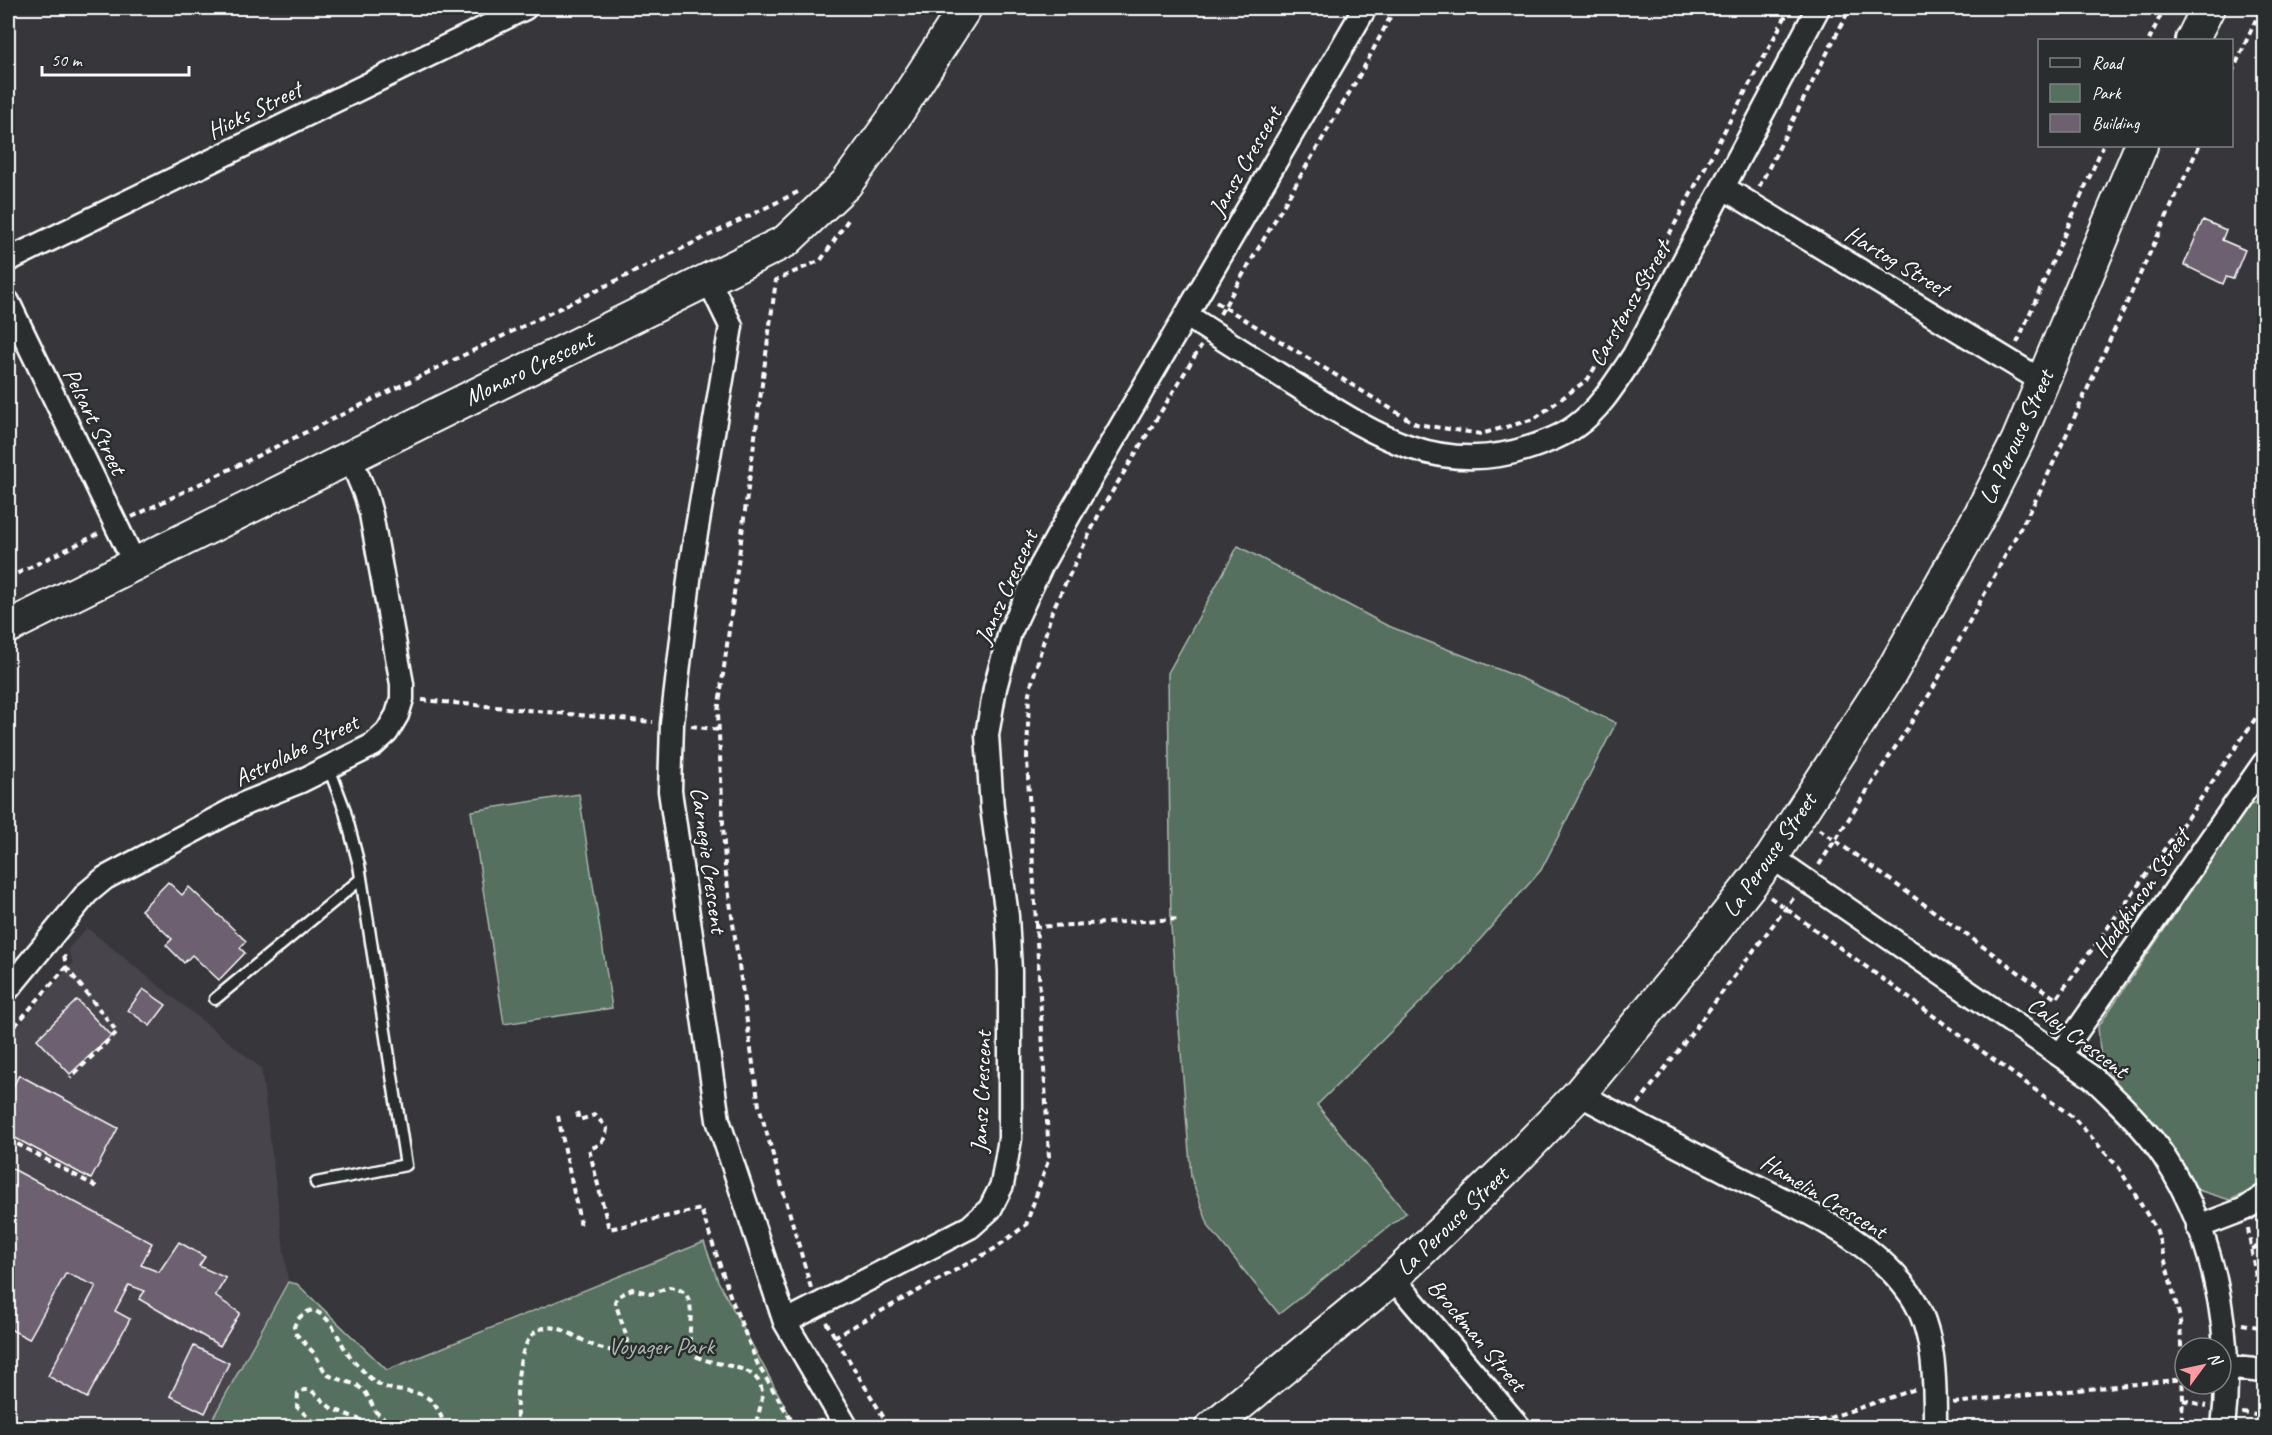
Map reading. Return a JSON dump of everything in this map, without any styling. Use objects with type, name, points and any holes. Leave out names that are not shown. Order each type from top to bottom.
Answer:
[{"type":"street","name":"Hicks Street","points":[[8,260],[525,8]]},
{"type":"street","name":"Monaro Crescent","points":[[8,627],[786,241],[846,184],[892,121],[965,8]]},
{"type":"street","name":"Jansz Crescent","points":[[785,1322],[816,1304],[970,1227],[990,1209],[1002,1185],[1010,1138],[1010,971],[1007,916],[992,808],[987,735],[995,688],[1010,632],[1041,566],[1365,8]]},
{"type":"street","name":"Carstensz Street","points":[[1186,315],[1367,430],[1398,443],[1456,458],[1506,455],[1542,443],[1576,426],[1606,396],[1634,355],[1818,8]]},
{"type":"street","points":[[2192,39],[2208,8]]},
{"type":"street","name":"La Perouse Street","points":[[1203,1420],[1393,1278],[1579,1094],[1772,857],[1891,673],[1938,591],[2018,440],[2141,147]]},
{"type":"street","name":"Hartog Street","points":[[1724,188],[2042,381]]},
{"type":"street","name":"Carnegie Crescent","points":[[708,279],[731,326],[691,563],[672,724],[670,790],[718,1120],[785,1322],[847,1428]]},
{"type":"street","name":"Pelsart Street","points":[[8,302],[135,564]]},
{"type":"street","name":"Astrolabe Street","points":[[8,989],[87,893],[105,878],[246,803],[329,768],[382,738],[394,720],[402,699],[400,669],[375,533],[366,495],[350,457]]},
{"type":"street","name":"Hodgkinson Street","points":[[2061,1054],[2262,771]]},
{"type":"street","name":"Caley Crescent","points":[[1772,857],[2061,1054],[2093,1078],[2124,1107],[2153,1142],[2180,1186],[2198,1227],[2212,1264],[2223,1322],[2223,1336]]},
{"type":"street","name":"Hamelin Crescent","points":[[1579,1094],[1809,1213],[1853,1239],[1886,1265],[1912,1297],[1926,1331],[1934,1383],[1935,1418]]},
{"type":"street","points":[[2198,1227],[2245,1209],[2265,1196]]},
{"type":"street","name":"Brockman Street","points":[[1393,1278],[1520,1428]]},
{"type":"street","points":[[2233,1368],[2265,1371]]},
{"type":"street","name":"Caley Crescent","points":[[2223,1428],[2224,1396]]},
{"type":"lane","points":[[316,1183],[406,1165],[361,879],[344,808],[329,768]]},
{"type":"lane","points":[[215,999],[361,879]]},
{"type":"path","points":[[834,1337],[994,1249],[1026,1225],[1049,1158],[1034,927],[1027,759],[1029,693],[1052,611],[1101,510],[1210,331],[1362,71],[1395,8]]},
{"type":"path","points":[[1200,293],[1416,423],[1481,434],[1534,419],[1588,379],[1630,308],[1790,8]]},
{"type":"path","points":[[1751,204],[1850,8]]},
{"type":"path","points":[[2149,39],[2163,8]]},
{"type":"path","points":[[2233,71],[2261,8]]},
{"type":"path","points":[[2009,361],[2103,147]]},
{"type":"path","points":[[8,578],[812,185]]},
{"type":"path","points":[[853,212],[821,260],[776,280],[718,712],[718,730],[725,867],[759,1106],[816,1304],[890,1428]]},
{"type":"path","points":[[402,699],[718,730]]},
{"type":"path","points":[[1799,814],[2056,999],[2265,706]]},
{"type":"path","points":[[1751,884],[2074,1118],[2119,1168],[2157,1231],[2180,1318],[2181,1336]]},
{"type":"path","points":[[1034,927],[1179,919]]},
{"type":"path","points":[[66,967],[117,1032],[70,1078]]},
{"type":"path","points":[[577,1112],[579,1120],[595,1115],[607,1128],[606,1137],[598,1146],[589,1149],[609,1229],[701,1209],[731,1298],[758,1365],[796,1428]]},
{"type":"path","points":[[558,1116],[581,1227]]},
{"type":"path","points":[[8,1139],[97,1187]]},
{"type":"path","points":[[2245,1209],[2265,1326]]},
{"type":"path","points":[[2252,1249],[2265,1245]]},
{"type":"path","points":[[517,1428],[518,1373],[523,1351],[532,1335],[540,1330],[555,1328],[599,1348],[620,1350],[628,1341],[617,1310],[615,1302],[617,1297],[632,1289],[651,1294],[669,1287],[681,1292],[691,1302],[692,1317],[688,1340],[693,1354],[705,1362],[745,1370],[758,1384],[762,1393],[755,1428]]},
{"type":"path","points":[[395,1428],[376,1412],[366,1393],[357,1385],[330,1376],[314,1353],[302,1343],[294,1327],[296,1321],[306,1312],[313,1310],[328,1318],[354,1361],[380,1385],[421,1393],[432,1400],[442,1416],[445,1428]]},
{"type":"path","points":[[1935,1418],[1952,1403],[2173,1380]]},
{"type":"path","points":[[1799,1428],[1934,1383]]},
{"type":"path","points":[[324,1428],[312,1421],[297,1407],[298,1394],[304,1390],[311,1390],[331,1408],[361,1420],[372,1428]]},
{"type":"path","points":[[2181,1428],[2183,1396]]},
{"type":"path","points":[[1177,1428],[1203,1420]]},
{"type":"path","points":[[2264,1428],[2265,1420]]},
{"type":"shaded area","points":[[87,928],[261,1068],[288,1282],[208,1427],[8,1428],[8,1038],[73,963],[68,949]]},
{"type":"green space","points":[[1238,546],[1386,625],[1523,679],[1616,723],[1541,870],[1455,968],[1317,1105],[1406,1213],[1279,1314],[1209,1227],[1191,1177],[1171,927],[1168,673]]},
{"type":"green space","points":[[579,794],[612,1008],[504,1024],[471,811]]},
{"type":"green space","points":[[2264,800],[2264,1180],[2261,1186],[2230,1200],[2198,1190],[2181,1168],[2153,1123],[2127,1096],[2101,1062],[2098,1027],[2250,804]]},
{"type":"green space","name":"Voyager Park","points":[[704,1242],[718,1281],[796,1427],[208,1427],[288,1282],[297,1284],[387,1370]]},
{"type":"building","points":[[2203,220],[2226,230],[2222,240],[2245,250],[2233,279],[2226,277],[2223,284],[2184,265]]},
{"type":"building","points":[[168,882],[182,895],[189,887],[246,941],[240,948],[245,953],[219,980],[192,955],[184,963],[166,945],[172,939],[141,910]]},
{"type":"building","points":[[143,989],[166,1005],[150,1026],[128,1010]]},
{"type":"building","points":[[77,1000],[111,1036],[70,1074],[37,1039]]},
{"type":"building","points":[[19,1075],[118,1128],[91,1179],[8,1134],[8,1097]]},
{"type":"building","points":[[11,1168],[152,1243],[141,1265],[159,1272],[179,1242],[205,1257],[199,1266],[226,1278],[215,1296],[240,1313],[220,1346],[139,1299],[145,1291],[129,1285],[115,1311],[130,1319],[87,1398],[48,1376],[96,1286],[66,1273],[29,1339],[10,1329],[8,1334],[8,1174]]},
{"type":"building","points":[[194,1346],[229,1363],[205,1413],[170,1396]]}]
